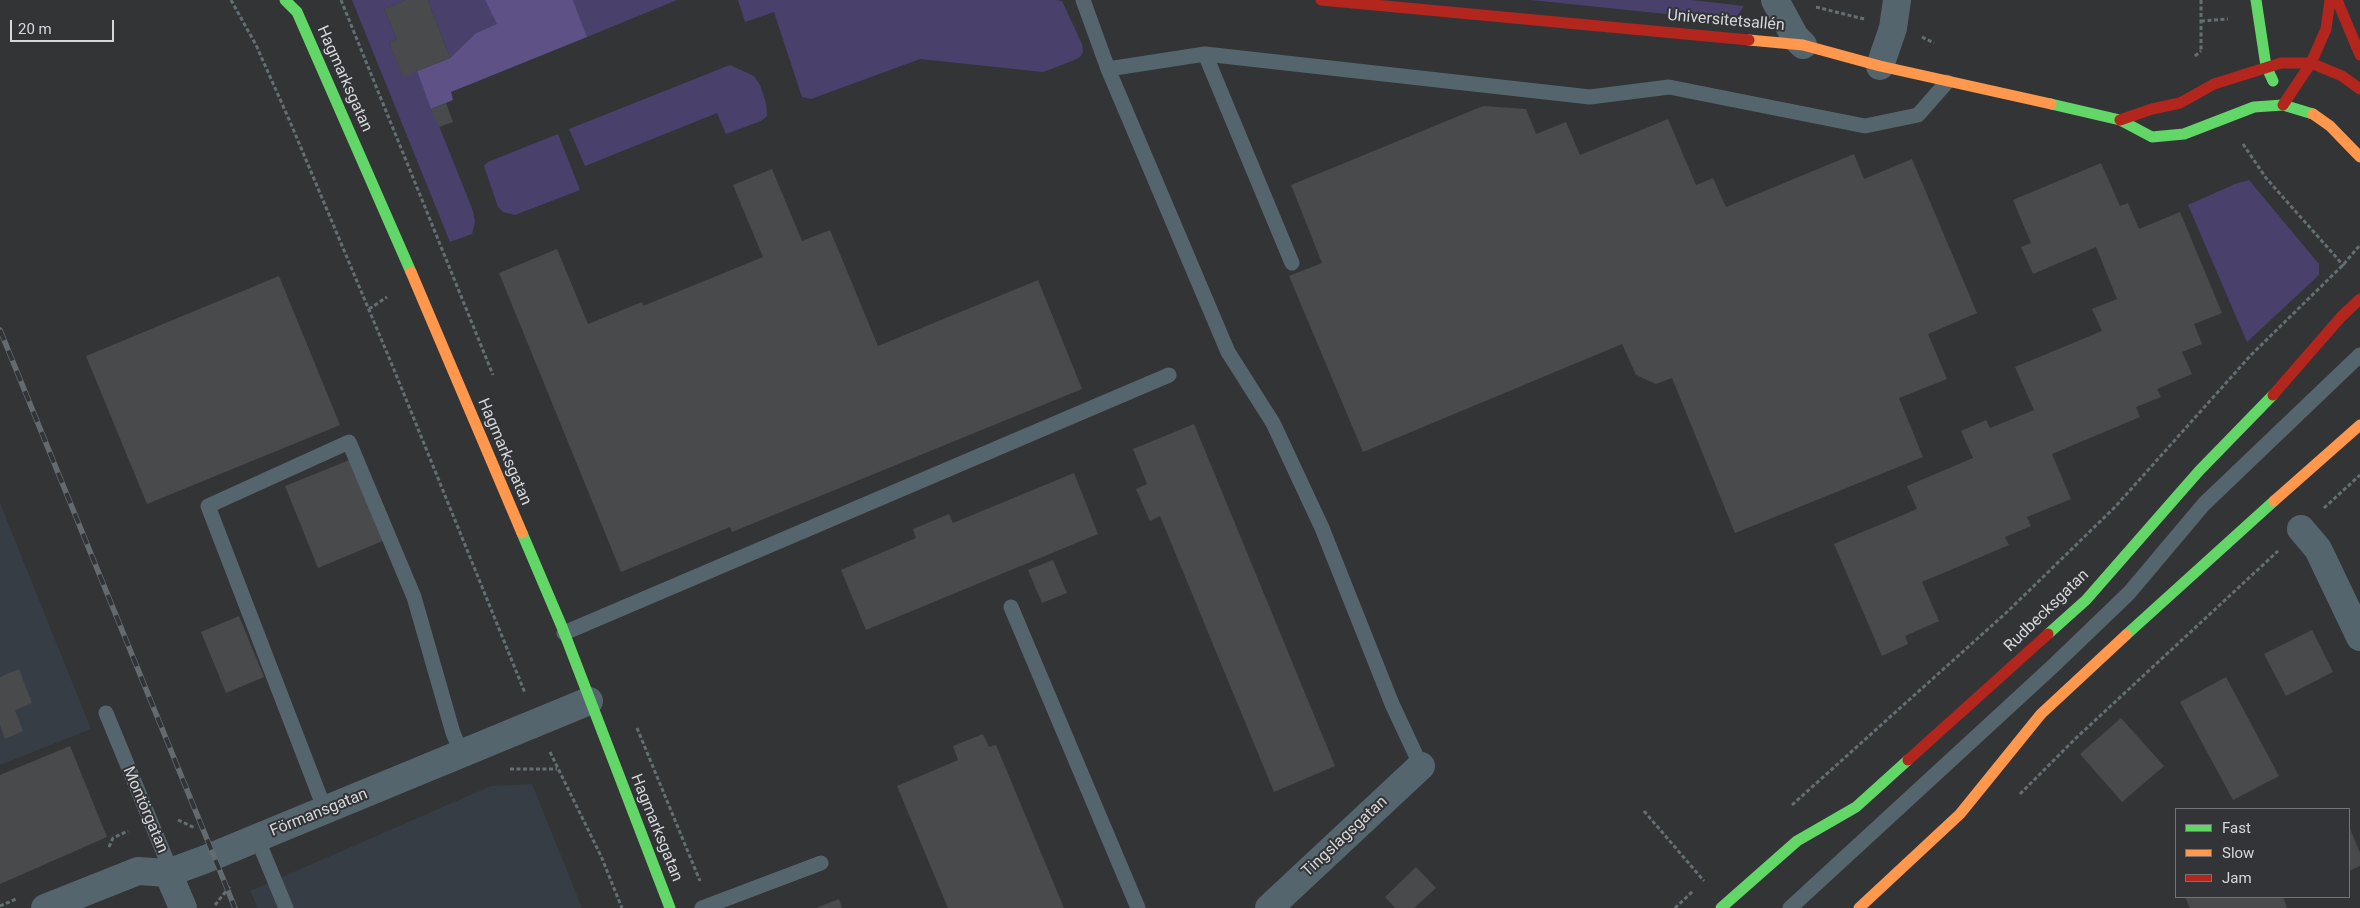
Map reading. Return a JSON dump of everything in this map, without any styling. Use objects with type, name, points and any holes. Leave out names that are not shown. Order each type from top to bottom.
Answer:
[{"type":"street","name":"Hagmarksgatan","points":[[285,0],[297,12]]},
{"type":"street","name":"Hagmarksgatan","points":[[296,0],[297,12],[438,333],[564,633],[670,908]]},
{"type":"street","name":"Universitetsallén","points":[[1321,0],[1803,45],[1947,82],[2120,120],[2152,137],[2184,134],[2254,107],[2283,104],[2310,112],[2330,126],[2360,158]]},
{"type":"street","points":[[1775,0],[1795,37],[1803,45]]},
{"type":"street","points":[[1880,66],[1893,28],[1897,0]]},
{"type":"street","points":[[2256,0],[2266,66],[2283,104]]},
{"type":"street","points":[[2283,104],[2311,63],[2326,29],[2330,0]]},
{"type":"street","points":[[2337,0],[2360,55]]},
{"type":"street","points":[[2120,120],[2152,109],[2180,103],[2214,84],[2266,66],[2281,63],[2311,63],[2342,76],[2360,89]]},
{"type":"street","name":"Rudbecksgatan","points":[[1720,908],[1797,841],[1856,807],[2086,600],[2199,471],[2276,392],[2341,317],[2360,299]]},
{"type":"street","points":[[1859,908],[1960,814],[2041,714],[2176,588],[2360,425]]},
{"type":"street","points":[[2302,529],[2318,549],[2360,637]]},
{"type":"street","name":"Förmansgatan","points":[[45,908],[138,871],[168,873],[589,701]]},
{"type":"street","name":"Tingslagsgatan","points":[[1269,908],[1421,766]]},
{"type":"street","name":"Montörgatan","points":[[168,873],[183,908]]},
{"type":"lane","points":[[1083,0],[1108,69],[1228,352],[1273,423],[1322,528],[1392,704],[1421,766]]},
{"type":"lane","points":[[1108,69],[1205,54],[1590,97],[1668,88],[1865,126],[1918,115],[1947,82]]},
{"type":"lane","points":[[1205,54],[1292,263]]},
{"type":"lane","points":[[1790,908],[2052,667],[2122,600],[2204,504],[2360,355]]},
{"type":"lane","points":[[564,633],[1169,375]]},
{"type":"lane","points":[[324,810],[208,506],[349,442],[414,597],[454,733],[462,754]]},
{"type":"lane","points":[[1011,607],[1138,908]]},
{"type":"lane","name":"Montörgatan","points":[[106,713],[167,861],[168,873]]},
{"type":"lane","points":[[257,838],[286,908]]},
{"type":"lane","points":[[702,908],[821,863]]},
{"type":"path","points":[[231,0],[256,45],[291,124],[395,372],[557,770],[601,856],[622,908]]},
{"type":"path","points":[[2201,0],[2201,51],[2214,84]]},
{"type":"path","points":[[1815,7],[1834,10],[1893,28]]},
{"type":"path","points":[[2201,21],[2238,19]]},
{"type":"path","points":[[1919,35],[1942,46]]},
{"type":"path","points":[[2194,56],[2201,51]]},
{"type":"path","points":[[2228,117],[2237,136],[2266,178],[2343,265]]},
{"type":"path","points":[[1786,809],[2007,612],[2115,507],[2251,355],[2343,265],[2360,245]]},
{"type":"path","points":[[2019,795],[2082,732],[2360,475]]},
{"type":"path","points":[[1644,811],[1704,881]]},
{"type":"path","points":[[1675,908],[1709,876]]},
{"type":"shaded area","points":[[352,0],[406,0],[384,9],[397,39],[389,42],[403,76],[417,71],[473,211],[475,222],[472,234],[450,242]]},
{"type":"shaded area","points":[[428,0],[485,0],[498,24],[476,33],[450,58]]},
{"type":"shaded area","points":[[485,0],[573,0],[587,37],[451,92],[453,100],[431,109],[417,71],[450,58],[476,33],[497,24]]},
{"type":"shaded area","points":[[573,0],[677,0],[587,37]]},
{"type":"shaded area","points":[[738,0],[1056,0],[1062,1],[1082,44],[1083,52],[1080,57],[1072,61],[1043,72],[920,59],[811,99],[802,97],[774,12],[745,22]]},
{"type":"shaded area","points":[[1531,0],[1692,0],[1744,6],[1738,15],[1724,20]]},
{"type":"shaded area","points":[[730,65],[754,76],[760,85],[766,103],[767,116],[761,121],[726,134],[717,113],[585,166],[569,129]]},
{"type":"shaded area","points":[[558,134],[580,190],[515,215],[503,212],[498,207],[484,166],[488,162]]},
{"type":"shaded area","points":[[2249,180],[2319,264],[2319,275],[2247,342],[2188,205],[2235,184]]},
{"type":"shaded area","points":[[0,503],[91,729],[0,765]]},
{"type":"shaded area","points":[[532,784],[582,908],[258,908],[250,891],[491,786]]},
{"type":"building","points":[[406,0],[428,0],[450,58],[403,77],[389,42],[397,39],[384,9]]},
{"type":"building","points":[[446,103],[453,122],[439,127],[431,109]]},
{"type":"building","points":[[1483,106],[1526,109],[1536,134],[1566,122],[1580,155],[1668,119],[1696,185],[1713,178],[1726,207],[1854,154],[1864,179],[1912,159],[1977,313],[1928,334],[1947,379],[1899,398],[1923,457],[1735,533],[1672,378],[1656,384],[1636,375],[1622,344],[1363,452],[1289,276],[1322,263],[1291,185]]},
{"type":"building","points":[[2101,163],[2120,206],[2128,203],[2139,229],[2180,212],[2222,313],[2194,324],[2202,344],[2182,352],[2192,374],[2157,389],[2161,397],[2136,407],[2140,417],[2052,454],[2071,499],[2027,517],[2031,526],[2005,537],[2009,545],[1922,582],[1939,621],[1905,636],[1908,644],[1882,656],[1834,544],[1917,509],[1907,486],[1973,458],[1961,431],[1986,420],[1990,428],[2034,410],[2015,367],[2102,331],[2092,309],[2117,299],[2096,247],[2033,274],[2021,247],[2031,243],[2013,200]]},
{"type":"building","points":[[772,169],[802,241],[830,230],[878,346],[1038,280],[1082,389],[732,532],[730,527],[621,572],[499,273],[557,249],[588,324],[642,302],[643,306],[763,257],[733,185]]},
{"type":"building","points":[[279,276],[340,425],[147,504],[86,356]]},
{"type":"building","points":[[1194,424],[1335,766],[1274,792],[1160,516],[1150,521],[1136,489],[1147,484],[1133,449]]},
{"type":"building","points":[[352,459],[385,540],[318,568],[285,486]]},
{"type":"building","points":[[1074,473],[1098,534],[866,630],[841,570],[916,538],[913,529],[949,514],[953,523]]},
{"type":"building","points":[[1053,560],[1067,593],[1042,603],[1028,570]]},
{"type":"building","points":[[239,616],[264,677],[226,693],[201,632]]},
{"type":"building","points":[[2312,630],[2333,672],[2286,696],[2264,654]]},
{"type":"building","points":[[19,669],[32,703],[15,710],[23,731],[5,739],[0,725],[0,677]]},
{"type":"building","points":[[2226,677],[2279,776],[2233,800],[2180,702]]},
{"type":"building","points":[[2121,718],[2164,766],[2122,802],[2080,754]]},
{"type":"building","points":[[983,734],[989,747],[996,745],[1064,908],[948,908],[897,786],[958,760],[953,746]]},
{"type":"building","points":[[70,746],[107,837],[0,884],[0,775]]},
{"type":"building","points":[[2350,828],[2360,853],[2360,866],[2350,871]]},
{"type":"building","points":[[1416,867],[1436,888],[1414,908],[1395,908],[1385,897]]},
{"type":"building","points":[[2185,898],[2283,898],[2287,908],[2190,908]]},
{"type":"building","points":[[839,899],[842,908],[816,908]]},
{"type":"railway","points":[[0,330],[235,908]]},
{"type":"traffic: fast","points":[[285,0],[297,12],[411,272]]},
{"type":"traffic: fast","points":[[2256,0],[2266,66],[2273,81]]},
{"type":"traffic: fast","points":[[2051,104],[2120,120],[2152,137],[2184,134],[2254,107],[2283,105],[2313,114]]},
{"type":"traffic: fast","points":[[2048,634],[2086,600],[2199,471],[2273,395]]},
{"type":"traffic: fast","points":[[2126,635],[2274,501]]},
{"type":"traffic: fast","points":[[522,533],[562,627],[670,908]]},
{"type":"traffic: fast","points":[[1721,908],[1797,841],[1856,807],[1908,760]]},
{"type":"traffic: slow","points":[[1749,40],[1803,45],[1880,66],[2051,104]]},
{"type":"traffic: slow","points":[[2313,114],[2330,126],[2360,157]]},
{"type":"traffic: slow","points":[[411,272],[522,533]]},
{"type":"traffic: slow","points":[[2274,501],[2360,425]]},
{"type":"traffic: slow","points":[[1859,908],[1960,814],[2041,714],[2126,635]]},
{"type":"traffic: jam","points":[[1321,0],[1749,40]]},
{"type":"traffic: jam","points":[[2283,105],[2311,63],[2326,29],[2330,0]]},
{"type":"traffic: jam","points":[[2337,0],[2360,55]]},
{"type":"traffic: jam","points":[[2120,120],[2152,109],[2180,103],[2214,84],[2281,63],[2311,63],[2342,76],[2360,89]]},
{"type":"traffic: jam","points":[[2273,395],[2341,317],[2360,299]]},
{"type":"traffic: jam","points":[[1908,760],[2048,634]]}]
